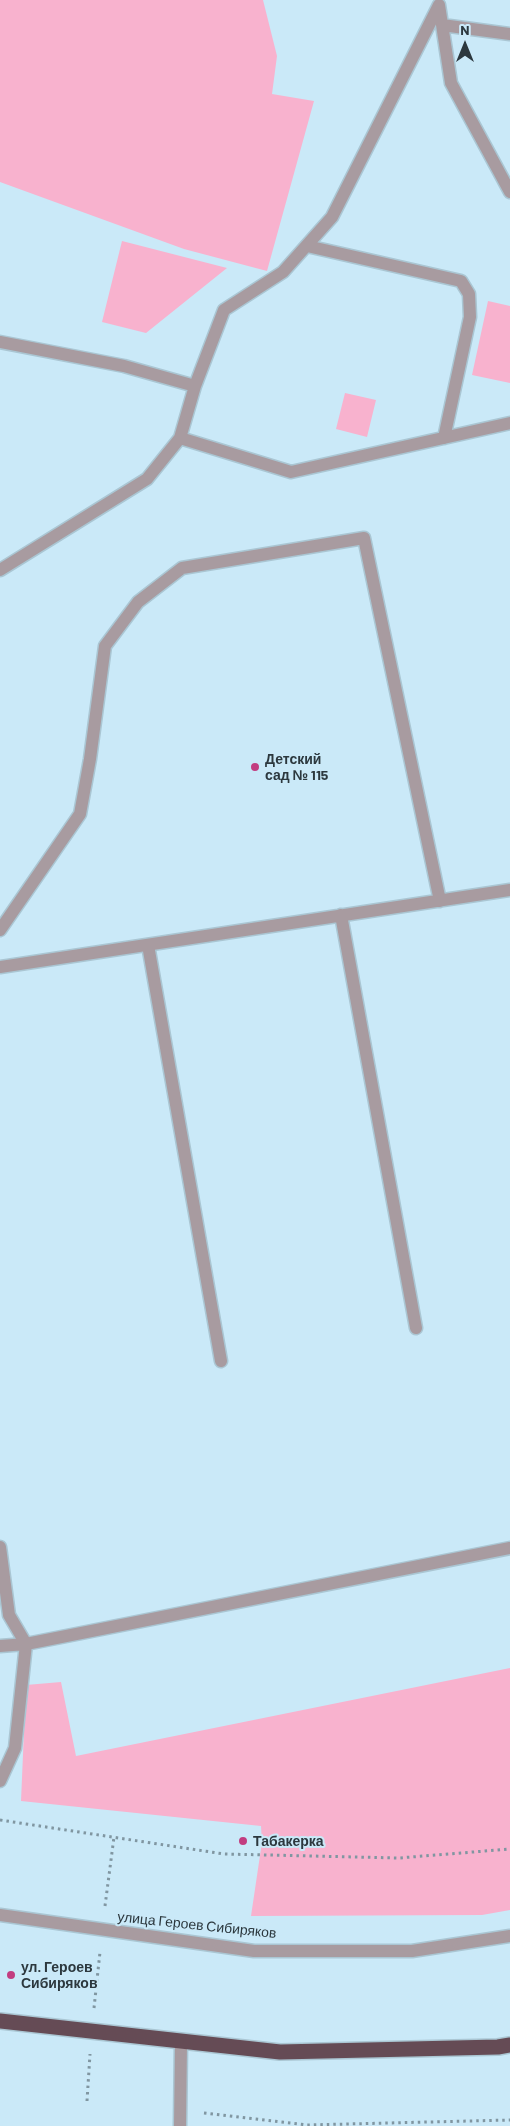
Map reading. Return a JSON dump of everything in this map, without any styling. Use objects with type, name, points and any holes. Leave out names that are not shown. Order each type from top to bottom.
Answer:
[{"type":"highway","points":[[0,2021],[280,2052],[498,2047],[510,2045]]},
{"type":"street","points":[[439,2],[450,84],[510,192]]},
{"type":"street","points":[[0,570],[148,479],[180,438],[195,386],[224,310],[283,272],[332,218],[439,2]]},
{"type":"street","points":[[442,25],[510,34]]},
{"type":"street","points":[[307,246],[462,281],[469,294],[470,317],[444,438]]},
{"type":"street","points":[[0,342],[124,366],[195,386]]},
{"type":"street","points":[[180,438],[291,472],[510,423]]},
{"type":"street","points":[[0,930],[80,814],[90,759],[105,646],[138,602],[182,568],[364,538],[440,901]]},
{"type":"street","points":[[0,967],[510,890]]},
{"type":"street","points":[[341,916],[416,1328]]},
{"type":"street","points":[[148,945],[221,1361]]},
{"type":"street","points":[[0,1547],[9,1615],[26,1644],[15,1748],[0,1781]]},
{"type":"street","points":[[0,1646],[26,1644],[510,1548]]},
{"type":"street","name":"улица Героев Сибиряков","points":[[0,1915],[101,1931],[254,1951],[412,1951],[510,1936]]},
{"type":"street","points":[[180,2126],[181,2042]]},
{"type":"path","points":[[0,1820],[224,1854],[399,1858],[510,1849]]},
{"type":"path","points":[[87,2101],[101,1931],[114,1838]]},
{"type":"path","points":[[180,2110],[307,2125],[510,2120]]},
{"type":"path","points":[[484,2120],[488,2126]]},
{"type":"shaded area","points":[[0,0],[263,0],[277,56],[272,94],[314,101],[267,271],[184,249],[0,182]]},
{"type":"shaded area","points":[[122,241],[227,268],[146,333],[102,322]]},
{"type":"shaded area","points":[[488,301],[510,306],[510,383],[472,375]]},
{"type":"shaded area","points":[[345,393],[376,400],[367,437],[336,429]]},
{"type":"shaded area","points":[[510,1668],[510,1910],[482,1915],[251,1916],[262,1842],[261,1826],[21,1801],[26,1685],[61,1682],[76,1756]]},
{"type":"place","name":"Детский сад № 115","points":[[255,767]]},
{"type":"place","name":"Табакерка","points":[[243,1841]]},
{"type":"place","name":"ул. Героев Сибиряков","points":[[11,1975]]}]
